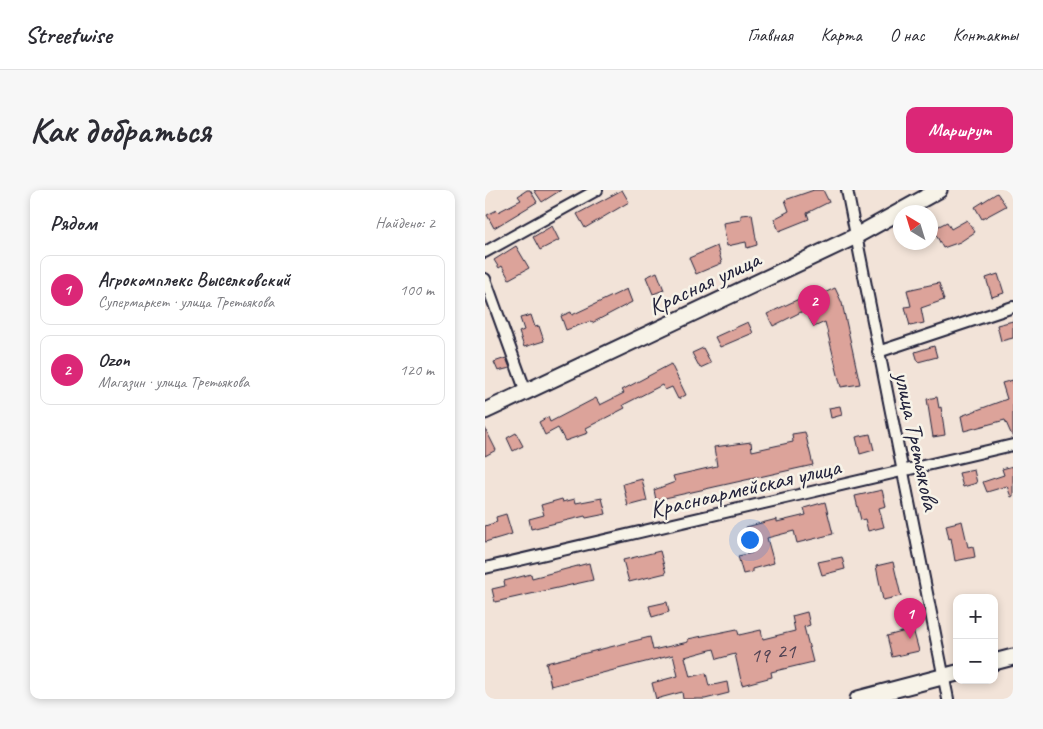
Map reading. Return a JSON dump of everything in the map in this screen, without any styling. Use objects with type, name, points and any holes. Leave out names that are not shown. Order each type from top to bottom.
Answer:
[{"type":"main road","name":"Красная улица","points":[[485,411],[854,237],[939,190]]},
{"type":"main road","points":[[998,661],[1013,657]]},
{"type":"main road","points":[[859,699],[950,674]]},
{"type":"street","points":[[485,252],[597,190]]},
{"type":"street","name":"улица Третьякова","points":[[847,190],[854,237],[903,472],[950,674],[949,699]]},
{"type":"street","points":[[485,279],[526,392]]},
{"type":"street","points":[[878,352],[1013,307]]},
{"type":"street","name":"Красноармейская улица","points":[[485,568],[1013,445]]},
{"type":"building","points":[[530,190],[537,202],[494,228],[487,215],[497,210],[498,212],[521,200],[518,196]]},
{"type":"building","points":[[534,190],[561,190],[542,202]]},
{"type":"building","points":[[622,190],[629,202],[585,228],[577,214]]},
{"type":"building","points":[[814,190],[823,190],[829,202],[807,213],[809,219],[779,231],[774,219],[789,211],[785,200]]},
{"type":"building","points":[[997,193],[1006,206],[982,219],[975,207]]},
{"type":"building","points":[[752,214],[757,245],[747,248],[746,242],[727,246],[723,223],[741,220],[741,215]]},
{"type":"building","points":[[967,220],[975,232],[960,242],[943,248],[938,238],[938,226],[947,222],[951,229]]},
{"type":"building","points":[[552,226],[559,240],[540,250],[533,237]]},
{"type":"building","points":[[516,246],[529,268],[509,279],[502,266],[499,268],[494,260]]},
{"type":"building","points":[[717,246],[722,263],[696,274],[689,258]]},
{"type":"building","points":[[657,272],[664,290],[653,294],[646,277]]},
{"type":"building","points":[[998,274],[1004,293],[992,297],[986,278]]},
{"type":"building","points":[[939,283],[944,300],[921,308],[924,323],[910,326],[905,307],[911,306],[907,290]]},
{"type":"building","points":[[835,288],[842,303],[860,384],[841,387],[825,322],[814,327],[805,310],[773,326],[767,314],[803,297],[805,302]]},
{"type":"building","points":[[627,289],[632,302],[592,323],[591,321],[566,330],[561,316],[571,312],[572,315]]},
{"type":"building","points":[[531,315],[535,327],[539,326],[544,341],[524,347],[519,332],[524,330],[520,318]]},
{"type":"building","points":[[1013,321],[1013,338],[1001,341],[997,325]]},
{"type":"building","points":[[748,322],[753,333],[720,347],[715,337]]},
{"type":"building","points":[[934,346],[937,357],[918,362],[915,352]]},
{"type":"building","points":[[703,348],[711,363],[700,368],[692,353]]},
{"type":"building","points":[[506,358],[510,368],[498,371],[494,362]]},
{"type":"building","points":[[671,364],[686,395],[678,399],[672,387],[665,390],[662,385],[623,405],[625,408],[586,428],[588,433],[565,441],[558,428],[545,435],[539,422],[548,417],[550,422],[596,398],[600,405],[624,393],[622,390]]},
{"type":"building","points":[[1013,380],[1013,438],[1005,420],[964,431],[961,416],[1007,399],[1002,383]]},
{"type":"building","points":[[937,397],[939,408],[941,407],[945,435],[933,437],[927,399]]},
{"type":"building","points":[[840,406],[842,415],[831,418],[829,408]]},
{"type":"building","points":[[485,428],[496,450],[485,456]]},
{"type":"building","points":[[805,432],[813,465],[656,500],[654,490],[675,482],[673,476],[717,466],[714,447],[751,442],[752,451],[793,442],[792,434]]},
{"type":"building","points":[[516,433],[523,446],[513,451],[507,438]]},
{"type":"building","points":[[870,434],[874,450],[860,454],[856,437]]},
{"type":"building","points":[[1013,466],[1013,496],[1011,497],[1007,486],[987,492],[983,482],[1004,475],[1002,469]]},
{"type":"building","points":[[974,470],[977,483],[963,487],[959,473]]},
{"type":"building","points":[[642,479],[647,501],[628,506],[623,484]]},
{"type":"building","points":[[882,490],[886,506],[879,508],[884,527],[868,531],[865,519],[861,520],[855,496]]},
{"type":"building","points":[[602,498],[606,514],[586,518],[585,516],[531,529],[529,519],[544,515],[541,505],[562,499],[563,502],[575,499],[576,503]]},
{"type":"building","points":[[825,502],[833,534],[797,543],[794,531],[767,538],[774,563],[752,569],[752,572],[743,574],[738,556],[752,553],[746,527],[777,519],[777,522],[806,515],[804,508]]},
{"type":"building","points":[[506,514],[512,534],[485,542],[485,526],[497,522],[496,517]]},
{"type":"building","points":[[962,521],[968,547],[973,546],[975,557],[955,561],[951,538],[949,539],[946,525]]},
{"type":"building","points":[[660,551],[666,573],[629,582],[623,560]]},
{"type":"building","points":[[842,557],[845,569],[822,575],[818,562]]},
{"type":"building","points":[[893,562],[901,596],[883,600],[876,566]]},
{"type":"building","points":[[589,563],[593,580],[495,602],[492,589],[505,586],[504,581],[531,574],[532,578]]},
{"type":"building","points":[[667,602],[669,612],[652,617],[649,606]]},
{"type":"building","points":[[807,612],[810,625],[804,627],[813,662],[771,672],[772,677],[742,685],[735,654],[717,659],[714,649],[685,657],[690,677],[706,673],[709,686],[727,682],[729,693],[705,699],[683,699],[682,692],[656,699],[652,683],[678,676],[673,655],[551,686],[546,663],[650,637],[653,650],[688,642],[688,639],[737,629],[739,635],[761,630],[763,639],[795,631],[792,616]]},
{"type":"building","points":[[913,629],[919,651],[892,657],[887,636]]},
{"type":"place","name":"Ozon","points":[[814,326]]},
{"type":"place","name":"Агрокомплекс Выселковский","points":[[910,639]]}]
